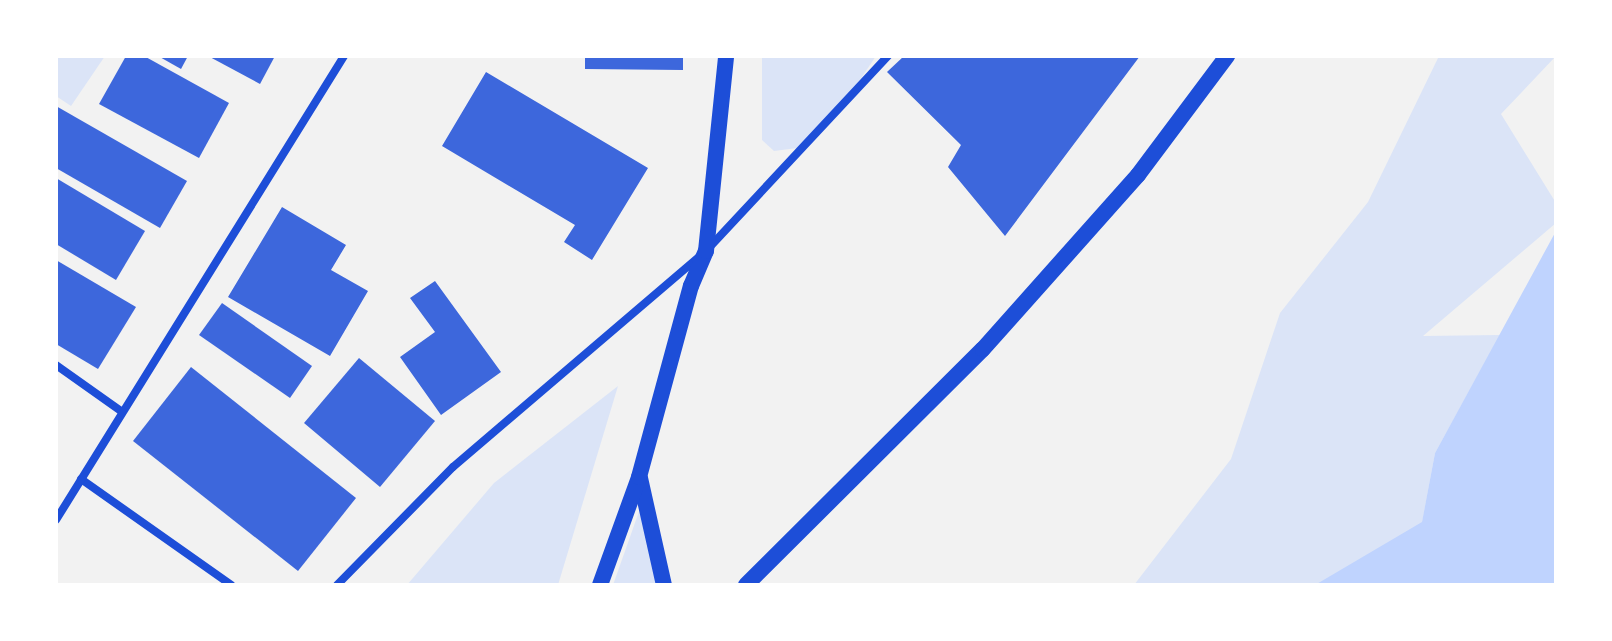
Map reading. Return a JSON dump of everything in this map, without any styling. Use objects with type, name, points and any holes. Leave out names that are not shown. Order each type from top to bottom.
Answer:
[{"type":"main road","points":[[600,585],[639,477],[691,286],[706,251],[726,56]]},
{"type":"main road","points":[[746,585],[983,349],[1138,175],[1227,56]]},
{"type":"main road","points":[[639,477],[664,585]]},
{"type":"street","points":[[56,520],[344,56]]},
{"type":"street","points":[[337,585],[453,467],[706,251],[888,56]]},
{"type":"street","points":[[56,365],[121,411]]},
{"type":"street","points":[[81,479],[231,585]]},
{"type":"shaded area","points":[[56,56],[105,56],[71,106],[56,96]]},
{"type":"shaded area","points":[[762,56],[876,56],[837,114],[805,147],[774,151],[762,140]]},
{"type":"shaded area","points":[[1439,56],[1556,56],[1501,114],[1556,203],[1556,223],[1423,336],[1500,335],[1435,453],[1422,523],[1331,585],[1134,585],[1231,459],[1280,313],[1368,202]]},
{"type":"shaded area","points":[[618,386],[558,585],[407,585],[494,483]]},
{"type":"shaded area","points":[[648,486],[664,585],[613,585]]},
{"type":"water","points":[[1556,231],[1556,585],[1315,585],[1422,522],[1435,453]]},
{"type":"building","points":[[126,56],[144,56],[229,103],[199,158],[99,104]]},
{"type":"building","points":[[158,56],[188,56],[181,69]]},
{"type":"building","points":[[208,56],[275,56],[260,84]]},
{"type":"building","points":[[585,56],[683,56],[683,70],[585,69]]},
{"type":"building","points":[[904,56],[1140,56],[1005,236],[948,167],[961,145],[887,72]]},
{"type":"building","points":[[486,72],[648,168],[592,260],[564,242],[575,225],[442,146]]},
{"type":"building","points":[[56,106],[187,181],[160,228],[56,168]]},
{"type":"building","points":[[56,178],[145,231],[116,280],[56,244]]},
{"type":"building","points":[[282,207],[346,245],[331,270],[368,291],[330,356],[228,297]]},
{"type":"building","points":[[56,260],[136,307],[98,369],[56,344]]},
{"type":"building","points":[[435,281],[501,372],[441,415],[400,357],[435,332],[410,298]]},
{"type":"building","points":[[222,303],[312,366],[290,398],[199,335]]},
{"type":"building","points":[[359,358],[435,421],[380,487],[304,423]]},
{"type":"building","points":[[191,367],[356,498],[298,571],[133,441]]}]
